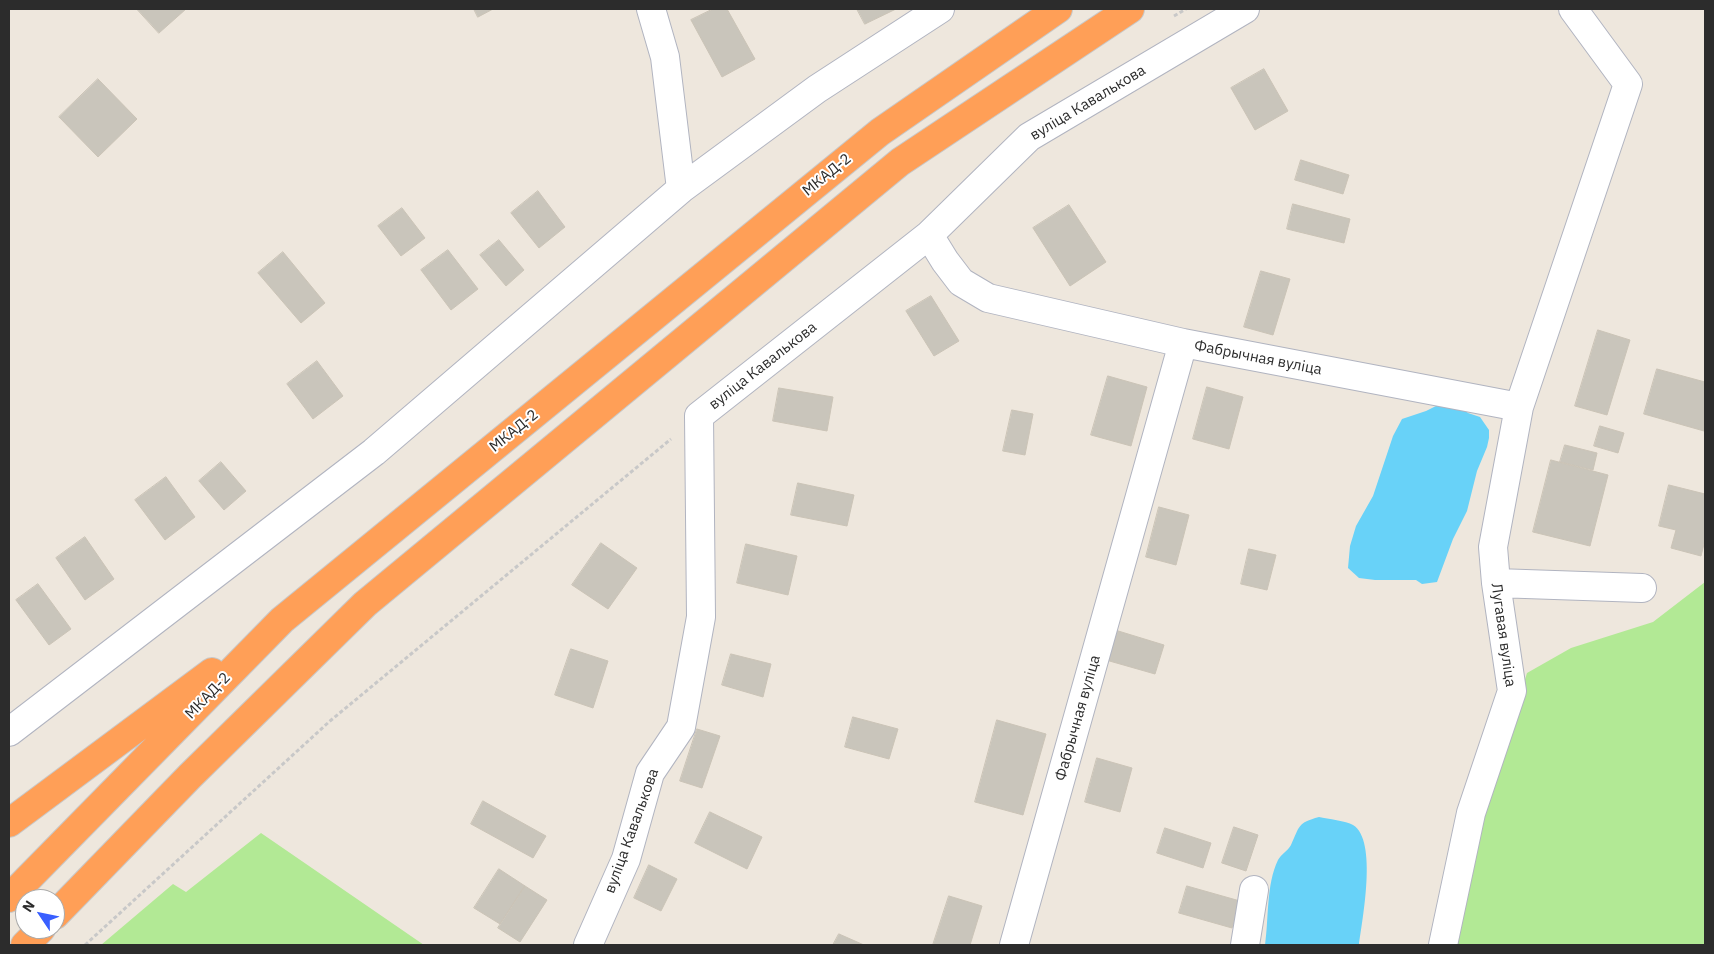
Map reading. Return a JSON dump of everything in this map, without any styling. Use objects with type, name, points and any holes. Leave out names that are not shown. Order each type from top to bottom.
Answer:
[{"type":"highway","name":"МКАД-2","points":[[9,898],[282,620],[880,132],[1058,9]]},
{"type":"highway","points":[[65,904],[190,776],[365,604],[900,162],[1130,9]]},
{"type":"highway","points":[[9,823],[282,620]]},
{"type":"street","points":[[651,9],[665,58],[681,189]]},
{"type":"street","points":[[9,732],[374,452],[681,189],[817,89],[940,9]]},
{"type":"street","name":"вуліца Кавалькова","points":[[588,945],[626,859],[650,773],[681,726],[701,617],[699,416],[929,235],[1029,137],[1245,9]]},
{"type":"street","points":[[1519,407],[1628,84],[1573,9]]},
{"type":"street","points":[[929,235],[961,282],[988,298],[1183,343]]},
{"type":"street","name":"Фабрычная вуліца","points":[[1014,945],[1183,343],[1519,407]]},
{"type":"street","name":"Лугавая вуліца","points":[[1443,945],[1471,813],[1512,691],[1496,583],[1493,547],[1519,407]]},
{"type":"street","points":[[1496,583],[1642,588]]},
{"type":"street","points":[[1245,945],[1254,890]]},
{"type":"path","points":[[85,945],[330,721],[699,416]]},
{"type":"green space","points":[[1705,582],[1705,945],[1454,945],[1482,818],[1527,673],[1571,648],[1653,622]]},
{"type":"green space","points":[[261,833],[424,945],[101,945],[173,884],[186,892]]},
{"type":"water","points":[[1440,404],[1462,407],[1468,413],[1480,417],[1489,430],[1489,438],[1477,471],[1467,511],[1453,539],[1437,582],[1422,584],[1416,580],[1359,578],[1348,568],[1350,546],[1356,526],[1373,496],[1393,436],[1402,419]]},
{"type":"water","points":[[1319,817],[1353,825],[1361,833],[1367,863],[1365,900],[1359,945],[1265,945],[1271,880],[1278,860],[1290,847],[1300,826],[1307,821]]},
{"type":"building","points":[[137,9],[186,9],[159,33]]},
{"type":"building","points":[[474,9],[493,9],[478,17]]},
{"type":"building","points":[[713,9],[727,9],[755,59],[722,77],[691,20]]},
{"type":"building","points":[[857,9],[896,9],[865,24]]},
{"type":"building","points":[[1264,69],[1288,111],[1255,130],[1231,88]]},
{"type":"building","points":[[98,79],[137,119],[98,157],[59,117]]},
{"type":"building","points":[[1301,160],[1349,175],[1343,194],[1295,180]]},
{"type":"building","points":[[538,191],[565,227],[539,248],[511,213]]},
{"type":"building","points":[[1293,204],[1350,219],[1344,243],[1287,229]]},
{"type":"building","points":[[1069,205],[1106,262],[1070,286],[1033,228]]},
{"type":"building","points":[[402,208],[425,238],[401,256],[378,226]]},
{"type":"building","points":[[499,240],[524,270],[506,286],[480,255]]},
{"type":"building","points":[[448,250],[478,289],[451,310],[421,270]]},
{"type":"building","points":[[283,252],[325,303],[301,323],[258,273]]},
{"type":"building","points":[[1261,271],[1290,279],[1273,335],[1244,327]]},
{"type":"building","points":[[931,296],[959,341],[934,356],[906,311]]},
{"type":"building","points":[[1598,330],[1630,340],[1607,415],[1575,406]]},
{"type":"building","points":[[317,361],[343,396],[313,419],[287,384]]},
{"type":"building","points":[[1657,369],[1705,382],[1704,431],[1644,414]]},
{"type":"building","points":[[1108,376],[1147,387],[1131,446],[1091,435]]},
{"type":"building","points":[[1207,387],[1243,397],[1229,449],[1193,439]]},
{"type":"building","points":[[779,388],[833,397],[827,431],[773,421]]},
{"type":"building","points":[[1012,410],[1033,414],[1025,455],[1003,451]]},
{"type":"building","points":[[1600,426],[1624,433],[1618,453],[1594,446]]},
{"type":"building","points":[[1565,445],[1597,453],[1593,470],[1560,462]]},
{"type":"building","points":[[1551,460],[1608,475],[1590,546],[1533,532]]},
{"type":"building","points":[[221,462],[246,491],[224,510],[199,481]]},
{"type":"building","points":[[166,477],[195,517],[165,540],[135,500]]},
{"type":"building","points":[[798,483],[854,495],[847,526],[791,515]]},
{"type":"building","points":[[1669,485],[1705,494],[1705,540],[1701,556],[1671,548],[1676,530],[1659,526]]},
{"type":"building","points":[[1159,507],[1189,515],[1176,565],[1146,557]]},
{"type":"building","points":[[85,537],[114,579],[85,600],[56,558]]},
{"type":"building","points":[[601,543],[637,568],[608,609],[572,585]]},
{"type":"building","points":[[746,544],[797,556],[788,595],[737,583]]},
{"type":"building","points":[[1249,549],[1276,555],[1267,590],[1241,584]]},
{"type":"building","points":[[38,584],[71,629],[49,645],[16,600]]},
{"type":"building","points":[[1115,630],[1164,645],[1155,674],[1106,660]]},
{"type":"building","points":[[571,649],[608,661],[593,708],[555,695]]},
{"type":"building","points":[[731,654],[771,664],[763,697],[722,685]]},
{"type":"building","points":[[853,717],[898,729],[889,759],[845,747]]},
{"type":"building","points":[[997,720],[1046,734],[1023,815],[975,802]]},
{"type":"building","points":[[697,729],[720,736],[702,788],[680,781]]},
{"type":"building","points":[[1097,758],[1132,768],[1120,812],[1085,802]]},
{"type":"building","points":[[483,801],[546,836],[533,858],[471,824]]},
{"type":"building","points":[[710,812],[762,837],[747,869],[695,843]]},
{"type":"building","points":[[1234,827],[1258,835],[1246,871],[1222,863]]},
{"type":"building","points":[[1165,828],[1211,843],[1203,868],[1157,853]]},
{"type":"building","points":[[649,865],[677,879],[661,911],[634,898]]},
{"type":"building","points":[[499,869],[525,886],[500,924],[474,908]]},
{"type":"building","points":[[525,886],[547,900],[520,942],[498,928]]},
{"type":"building","points":[[1187,886],[1240,901],[1232,928],[1179,913]]},
{"type":"building","points":[[949,896],[982,906],[970,945],[933,945]]},
{"type":"building","points":[[839,934],[864,945],[833,945]]}]
